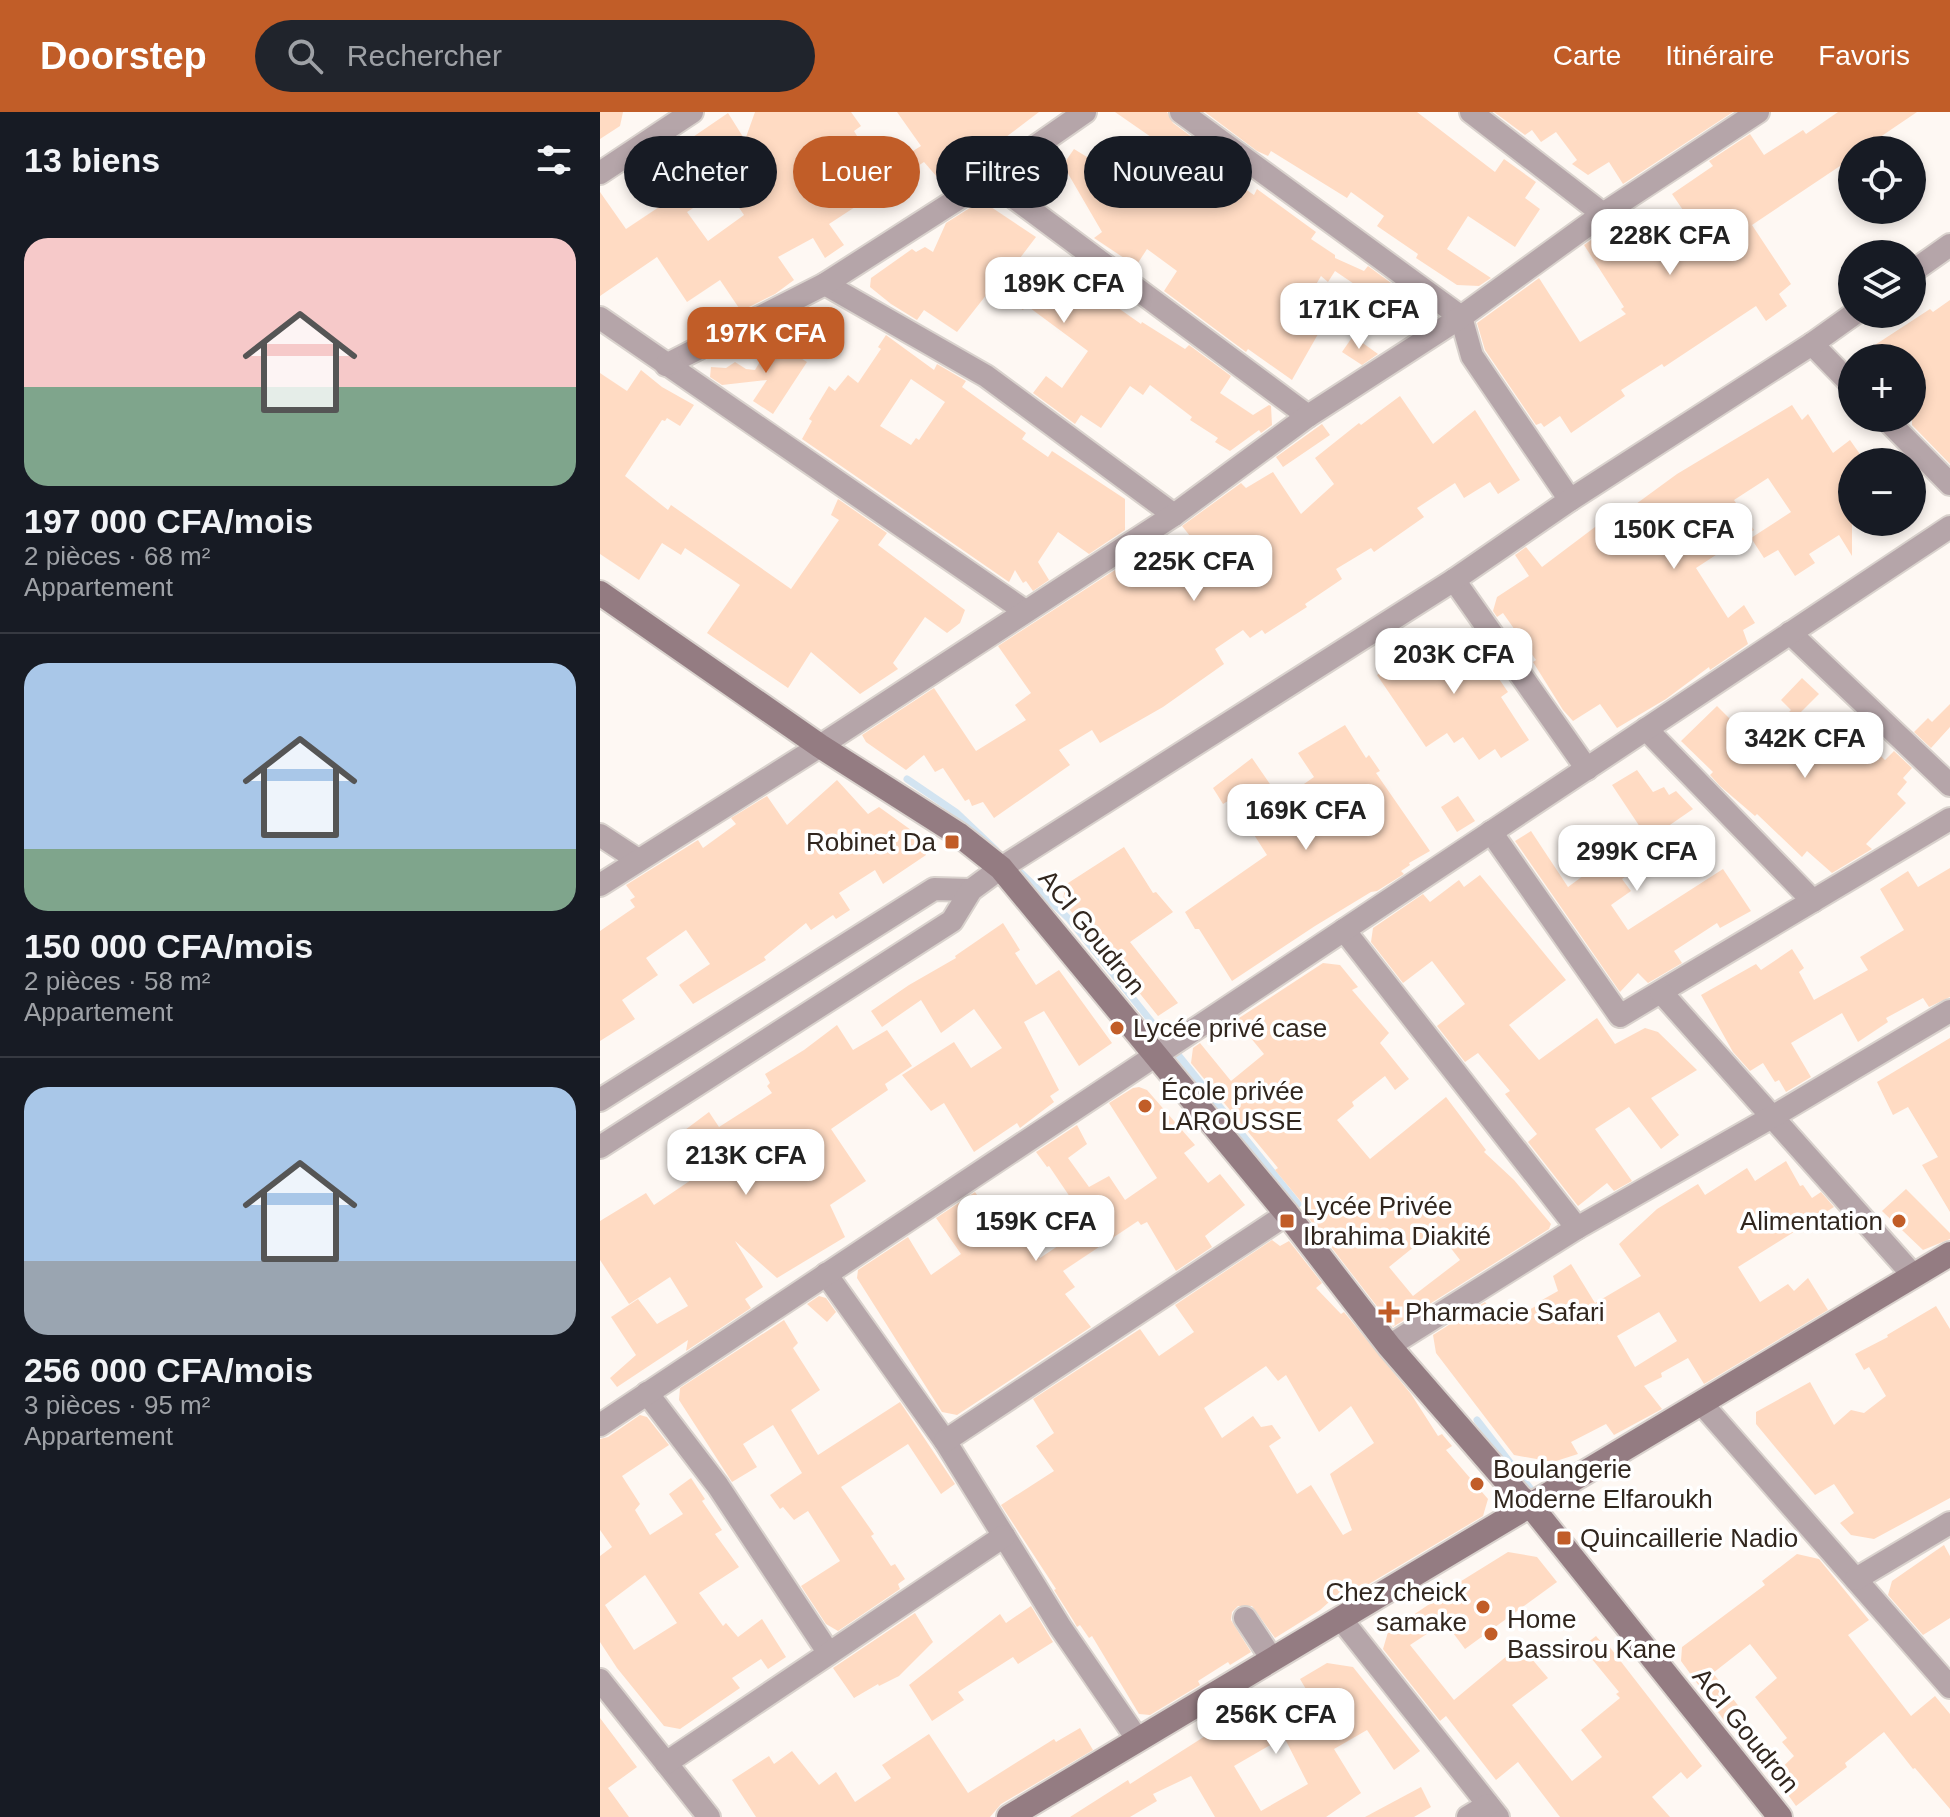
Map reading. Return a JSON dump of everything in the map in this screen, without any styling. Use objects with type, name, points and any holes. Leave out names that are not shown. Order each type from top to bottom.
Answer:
[{"type":"street","points":[[600,173],[665,119],[692,112]]},
{"type":"street","points":[[1051,136],[1085,112]]},
{"type":"street","points":[[1181,112],[1461,317],[1472,356],[1570,500]]},
{"type":"street","points":[[1471,112],[1603,214]]},
{"type":"street","points":[[600,885],[1174,515],[1308,416],[1461,317],[1603,214],[1758,112]]},
{"type":"street","points":[[666,365],[825,284],[944,208]]},
{"type":"street","points":[[1028,208],[1308,416]]},
{"type":"street","points":[[1926,262],[1950,245]]},
{"type":"street","points":[[825,284],[986,376],[1174,515]]},
{"type":"street","points":[[600,318],[1025,611]]},
{"type":"street","points":[[600,1147],[952,921],[971,890],[1001,868],[1454,580],[1570,500],[1838,325]]},
{"type":"street","points":[[1812,344],[1838,371]]},
{"type":"street","points":[[1899,432],[1950,484]]},
{"type":"street","points":[[600,1425],[1950,527]]},
{"type":"street","points":[[1454,580],[1587,769]]},
{"type":"street","name":"ACI Goudron","points":[[600,593],[820,746],[958,834],[1001,868],[1287,1214],[1389,1346],[1531,1506],[1780,1817]]},
{"type":"street","points":[[1790,633],[1950,785]]},
{"type":"street","points":[[1646,729],[1813,901]]},
{"type":"street","points":[[1491,832],[1620,1016],[1950,819]]},
{"type":"street","points":[[600,835],[638,860]]},
{"type":"street","points":[[600,1100],[934,889],[971,890]]},
{"type":"street","points":[[1344,930],[1577,1228]]},
{"type":"street","points":[[1661,992],[1913,1275]]},
{"type":"street","points":[[1389,1346],[1577,1228],[1950,1011]]},
{"type":"street","points":[[945,1441],[1287,1214]]},
{"type":"street","points":[[1009,1817],[1950,1254]]},
{"type":"street","points":[[826,1274],[945,1441],[1061,1628],[1138,1740]]},
{"type":"street","points":[[647,1393],[718,1486],[828,1652]]},
{"type":"street","points":[[1702,1404],[1950,1687]]},
{"type":"street","points":[[1856,1579],[1950,1523]]},
{"type":"street","points":[[666,1763],[1004,1536]]},
{"type":"street","points":[[1245,1618],[1272,1659]]},
{"type":"street","points":[[1341,1619],[1493,1811],[1468,1817]]},
{"type":"street","points":[[600,1680],[709,1817]]},
{"type":"building","points":[[600,112],[623,112],[620,126],[600,139]]},
{"type":"building","points":[[755,112],[851,112],[861,126],[854,131],[857,136],[793,136],[793,208],[854,208],[829,224],[844,245],[825,258],[813,238],[778,257],[794,280],[775,294],[741,311],[720,280],[687,302],[657,257],[600,296],[600,192],[626,229],[658,208],[693,208],[687,212],[708,241],[744,215],[739,208],[777,208],[777,136],[746,136]]},
{"type":"building","points":[[897,112],[1039,112],[1007,136],[936,136],[936,176],[924,162],[920,165],[920,136],[914,136]]},
{"type":"building","points":[[1115,112],[1167,112],[1173,123],[1190,136],[1150,136]]},
{"type":"building","points":[[1205,112],[1417,112],[1495,172],[1504,159],[1536,182],[1525,198],[1540,209],[1515,247],[1468,216],[1447,249],[1491,278],[1479,286],[1457,285],[1416,258],[1418,254],[1377,226],[1384,216],[1351,192],[1347,198],[1271,151],[1268,156],[1257,151],[1252,147],[1252,136],[1237,136]]},
{"type":"building","points":[[1494,112],[1733,112],[1623,184],[1609,162],[1588,175],[1572,164],[1577,160],[1556,132],[1541,142],[1532,130],[1525,135]]},
{"type":"building","points":[[1838,112],[1917,112],[1882,136],[1838,136],[1838,167],[1752,225],[1791,284],[1779,294],[1787,306],[1766,321],[1756,306],[1664,367],[1662,364],[1621,390],[1625,396],[1571,433],[1560,416],[1544,427],[1541,423],[1536,425],[1485,350],[1477,323],[1539,278],[1580,342],[1626,314],[1584,245],[1622,218],[1640,244],[1685,213],[1672,194],[1713,166],[1709,161],[1750,134],[1764,155],[1803,130],[1806,134]]},
{"type":"building","points":[[728,113],[742,136],[694,136]]},
{"type":"building","points":[[1074,149],[1084,155],[1084,201],[1068,174],[1068,158]]},
{"type":"building","points":[[1257,189],[1316,232],[1311,239],[1335,258],[1364,271],[1368,266],[1406,294],[1396,309],[1386,302],[1385,305],[1335,271],[1328,282],[1321,276],[1301,310],[1326,320],[1292,380],[1248,349],[1246,352],[1164,291],[1177,271],[1147,249],[1136,266],[1094,238],[1102,232],[1088,208],[1252,208],[1252,194]]},
{"type":"building","points":[[970,208],[992,208],[1036,237],[1017,262],[1049,282],[1063,260],[1116,296],[1111,303],[1141,324],[1185,349],[1189,345],[1231,376],[1220,393],[1253,415],[1271,406],[1272,425],[1261,433],[1259,430],[1230,451],[1215,442],[1218,438],[1190,420],[1192,417],[1150,385],[1143,395],[1130,386],[1101,428],[1081,415],[1075,424],[1033,393],[1046,376],[1062,388],[1088,351],[1026,305],[1023,310],[991,289],[957,332],[924,310],[917,320],[870,287],[871,278],[912,249],[916,252],[925,247],[933,252],[946,223]]},
{"type":"building","points":[[1950,300],[1950,464],[1919,432],[1926,432],[1926,344],[1876,344],[1901,328],[1926,328],[1926,312],[1930,309],[1933,312]]},
{"type":"building","points":[[886,335],[934,370],[937,364],[966,381],[962,387],[1026,433],[1022,439],[1048,457],[1052,451],[1125,499],[1125,530],[1089,554],[1058,532],[1038,562],[1049,580],[1033,591],[1015,570],[1009,582],[802,439],[812,421],[809,419],[829,386],[835,391],[848,375],[858,383],[881,349],[878,347]],"holes":[[[911,379],[945,402],[919,440],[916,438],[911,445],[880,426]]]},
{"type":"building","points":[[1353,336],[1378,354],[1362,365],[1342,352]]},
{"type":"building","points":[[773,340],[807,362],[773,414],[753,401],[767,380],[722,385],[710,377],[711,367],[726,368],[735,362],[746,369],[755,370]]},
{"type":"building","points":[[641,370],[662,387],[694,405],[680,426],[667,418],[662,420],[625,476],[668,510],[671,505],[791,589],[839,520],[831,515],[838,499],[887,533],[878,545],[965,610],[960,623],[947,633],[925,617],[893,663],[898,669],[860,694],[811,652],[788,688],[707,633],[740,585],[685,548],[681,555],[662,543],[639,580],[600,554],[600,373],[627,391]]},
{"type":"building","points":[[1400,396],[1433,444],[1475,410],[1520,480],[1498,494],[1490,482],[1464,498],[1455,483],[1417,508],[1424,517],[1374,552],[1371,548],[1336,569],[1342,579],[1305,604],[1307,607],[1265,634],[1262,630],[1250,638],[1243,630],[1215,649],[1224,664],[1163,707],[1100,743],[1092,730],[1059,750],[1070,765],[994,818],[983,802],[972,806],[969,799],[965,801],[943,768],[935,772],[924,755],[906,770],[866,742],[862,735],[934,688],[976,751],[1026,720],[1015,705],[1031,693],[998,646],[1149,548],[1154,556],[1190,536],[1182,526],[1241,483],[1246,488],[1273,472],[1301,514],[1334,484],[1315,458]]},
{"type":"building","points":[[1792,405],[1802,420],[1808,414],[1833,453],[1838,449],[1838,536],[1809,554],[1815,563],[1795,576],[1778,550],[1764,558],[1751,538],[1791,512],[1768,478],[1734,500],[1754,530],[1696,568],[1728,618],[1744,605],[1755,623],[1743,630],[1748,644],[1617,728],[1600,704],[1573,721],[1563,710],[1533,662],[1536,660],[1503,613],[1497,617],[1493,611],[1497,597],[1529,576],[1515,555],[1526,547],[1542,567],[1607,518],[1610,523],[1677,474]]},
{"type":"building","points":[[1322,424],[1330,435],[1283,467],[1276,457]]},
{"type":"building","points":[[1850,440],[1856,448],[1840,448]]},
{"type":"building","points":[[1840,536],[1852,536],[1852,556]]},
{"type":"building","points":[[1449,629],[1466,631],[1508,692],[1501,697],[1529,740],[1501,758],[1495,749],[1479,760],[1463,737],[1454,743],[1447,733],[1426,747],[1377,675]]},
{"type":"building","points":[[1802,678],[1819,694],[1801,712],[1831,739],[1845,722],[1885,760],[1894,751],[1912,768],[1903,778],[1907,782],[1897,794],[1906,803],[1866,844],[1872,849],[1832,873],[1807,851],[1802,857],[1757,814],[1755,816],[1720,786],[1710,775],[1713,772],[1681,741],[1717,706],[1756,745],[1791,710],[1781,700]]},
{"type":"building","points":[[1950,704],[1950,727],[1931,748],[1914,732],[1928,718],[1932,722]]},
{"type":"building","points":[[1345,725],[1366,758],[1369,755],[1380,771],[1376,773],[1430,851],[1409,863],[1401,871],[1404,874],[1315,926],[1232,981],[1185,912],[1267,855],[1231,799],[1223,804],[1213,788],[1252,758],[1281,800],[1314,777],[1298,753]]},
{"type":"building","points":[[1637,770],[1653,792],[1664,787],[1669,795],[1676,791],[1693,809],[1651,838],[1661,853],[1622,879],[1631,891],[1611,905],[1628,930],[1723,869],[1751,911],[1720,928],[1717,923],[1674,951],[1682,963],[1648,983],[1638,973],[1620,992],[1515,841],[1531,831],[1568,887],[1606,859],[1602,854],[1640,827],[1612,785]]},
{"type":"building","points":[[837,780],[868,814],[879,807],[925,840],[926,855],[883,884],[875,870],[839,893],[850,910],[836,919],[833,915],[811,930],[806,923],[764,957],[766,960],[693,1004],[679,985],[710,964],[686,930],[646,958],[658,975],[622,1000],[635,1019],[600,1041],[600,931],[635,907],[630,900],[635,897],[626,885],[698,840],[703,848],[736,824],[731,818],[767,796],[787,825]]},
{"type":"building","points":[[1458,796],[1475,821],[1457,832],[1441,807]]},
{"type":"building","points":[[1124,847],[1153,893],[1156,892],[1173,912],[1130,942],[1178,1003],[1158,1016],[1063,901],[1065,885]]},
{"type":"building","points":[[1950,868],[1950,997],[1929,1007],[1923,998],[1886,1018],[1888,1022],[1858,1042],[1842,1013],[1791,1043],[1811,1077],[1786,1092],[1779,1080],[1775,1082],[1763,1063],[1750,1071],[1733,1052],[1701,995],[1756,964],[1761,970],[1792,949],[1804,968],[1799,972],[1814,1000],[1868,970],[1860,957],[1904,930],[1880,889],[1908,871],[1918,887]]},
{"type":"building","points":[[1480,875],[1566,980],[1509,1025],[1539,1060],[1597,1018],[1615,1044],[1645,1028],[1658,1032],[1697,1070],[1651,1098],[1679,1135],[1661,1149],[1629,1107],[1595,1129],[1632,1181],[1614,1191],[1607,1183],[1578,1206],[1528,1142],[1537,1134],[1505,1094],[1510,1091],[1478,1053],[1465,1062],[1437,1026],[1465,1004],[1432,961],[1403,983],[1371,942],[1373,928],[1423,894],[1430,902],[1459,880],[1464,887]]},
{"type":"building","points":[[1003,923],[1020,950],[1015,953],[1036,985],[1059,970],[1112,1043],[1079,1066],[1044,1011],[1024,1022],[1059,1090],[1050,1096],[1054,1102],[1020,1128],[1017,1123],[974,1152],[944,1103],[931,1111],[902,1075],[954,1042],[971,1068],[1002,1048],[974,1009],[941,1033],[921,1000],[882,1027],[871,1011],[956,958]]},
{"type":"building","points":[[1323,963],[1340,965],[1358,987],[1352,990],[1389,1033],[1380,1043],[1409,1079],[1395,1090],[1385,1076],[1352,1102],[1354,1106],[1337,1120],[1370,1159],[1446,1097],[1486,1150],[1484,1152],[1514,1180],[1551,1224],[1549,1229],[1393,1327],[1304,1212],[1308,1210],[1275,1170],[1278,1168],[1191,1063],[1193,1048],[1200,1043],[1231,1081],[1264,1054],[1236,1020]],"holes":[[[1436,1229],[1460,1260],[1413,1296],[1389,1267]]]},
{"type":"building","points":[[837,1025],[853,1050],[887,1030],[912,1066],[885,1084],[888,1090],[831,1129],[866,1181],[830,1205],[845,1237],[777,1278],[735,1241],[763,1287],[745,1299],[751,1308],[686,1351],[688,1340],[617,1387],[610,1378],[636,1355],[611,1317],[638,1299],[657,1324],[688,1306],[670,1277],[629,1304],[600,1260],[600,1221],[646,1193],[654,1205],[694,1178],[669,1142],[709,1112],[719,1127],[772,1093],[765,1074]]},
{"type":"building","points":[[1950,1038],[1950,1212],[1922,1165],[1938,1157],[1908,1107],[1893,1115],[1877,1082]]},
{"type":"building","points":[[1139,1087],[1147,1090],[1195,1145],[1184,1153],[1208,1183],[1220,1174],[1245,1205],[1205,1236],[1212,1247],[1176,1271],[1147,1222],[1141,1225],[1138,1221],[1063,1271],[1075,1287],[1065,1294],[1091,1327],[957,1415],[942,1412],[857,1278],[858,1270],[908,1237],[931,1275],[961,1254],[936,1218],[975,1192],[1000,1228],[1015,1218],[1040,1258],[1089,1225],[1036,1152],[1077,1125],[1087,1144],[1068,1158],[1089,1187],[1109,1176],[1125,1200],[1157,1178],[1109,1103]]},
{"type":"building","points":[[1786,1161],[1800,1186],[1803,1185],[1812,1198],[1821,1192],[1834,1207],[1738,1267],[1760,1302],[1788,1284],[1794,1291],[1808,1278],[1828,1310],[1704,1384],[1688,1358],[1661,1373],[1662,1377],[1644,1386],[1662,1409],[1614,1435],[1606,1424],[1571,1442],[1578,1454],[1553,1462],[1514,1455],[1436,1353],[1433,1335],[1485,1302],[1493,1312],[1503,1305],[1513,1319],[1558,1291],[1553,1276],[1571,1264],[1595,1303],[1641,1276],[1619,1244],[1657,1209],[1698,1184],[1705,1195],[1747,1168],[1755,1181]],"holes":[[[1659,1312],[1677,1341],[1635,1367],[1617,1336]]]},
{"type":"building","points":[[1906,1189],[1950,1233],[1950,1239],[1923,1250],[1882,1211]]},
{"type":"building","points":[[1272,1240],[1280,1246],[1289,1241],[1322,1283],[1316,1288],[1341,1314],[1344,1312],[1411,1394],[1438,1436],[1442,1434],[1452,1446],[1446,1450],[1488,1499],[1483,1516],[1342,1600],[1337,1595],[1320,1610],[1275,1638],[1252,1606],[1238,1606],[1232,1612],[1231,1620],[1251,1652],[1230,1665],[1228,1662],[1198,1681],[1200,1685],[1150,1715],[1139,1714],[1092,1636],[1089,1638],[1080,1625],[1077,1627],[1001,1505],[1054,1471],[1036,1446],[1054,1433],[1033,1399],[1140,1329],[1159,1356],[1194,1332],[1175,1305]],"holes":[[[1266,1366],[1278,1381],[1286,1375],[1319,1432],[1351,1406],[1374,1443],[1330,1474],[1352,1530],[1343,1535],[1311,1485],[1297,1494],[1269,1446],[1281,1438],[1272,1425],[1261,1427],[1253,1416],[1222,1438],[1204,1408]]]},
{"type":"building","points":[[819,1296],[826,1298],[836,1312],[827,1322],[807,1304]]},
{"type":"building","points":[[1936,1306],[1950,1329],[1950,1498],[1874,1539],[1851,1535],[1840,1523],[1854,1513],[1834,1484],[1815,1495],[1756,1424],[1756,1412],[1810,1382],[1834,1425],[1851,1410],[1864,1413],[1886,1396],[1869,1367],[1864,1370],[1855,1354]]},
{"type":"building","points":[[784,1320],[798,1343],[793,1348],[820,1390],[791,1410],[818,1455],[900,1402],[955,1484],[941,1494],[908,1444],[841,1487],[874,1534],[871,1536],[891,1566],[895,1564],[905,1579],[898,1584],[900,1589],[838,1631],[826,1624],[801,1586],[840,1561],[808,1511],[794,1520],[783,1507],[780,1509],[770,1495],[802,1473],[773,1425],[743,1444],[757,1467],[732,1482],[679,1400],[680,1388]]},
{"type":"building","points":[[640,1415],[647,1417],[669,1445],[622,1476],[640,1504],[635,1510],[650,1535],[683,1514],[669,1494],[691,1478],[722,1530],[715,1534],[739,1567],[699,1593],[723,1626],[726,1623],[738,1637],[762,1619],[786,1657],[768,1669],[761,1659],[732,1678],[740,1688],[680,1729],[664,1726],[600,1642],[600,1556],[612,1547],[600,1530],[600,1439],[608,1437]],"holes":[[[645,1575],[677,1623],[634,1650],[605,1605]]]},
{"type":"building","points":[[1944,1545],[1950,1556],[1950,1618],[1923,1635],[1888,1595],[1892,1581]]},
{"type":"building","points":[[1508,1552],[1537,1557],[1557,1582],[1465,1649],[1445,1622],[1410,1645],[1454,1700],[1520,1645],[1548,1678],[1512,1705],[1572,1781],[1602,1757],[1581,1730],[1620,1698],[1616,1694],[1619,1692],[1582,1647],[1596,1636],[1602,1643],[1605,1641],[1702,1766],[1687,1779],[1681,1772],[1652,1797],[1670,1817],[1560,1817],[1518,1762],[1496,1780],[1446,1716],[1440,1721],[1383,1649],[1388,1632],[1431,1603],[1429,1601]]},
{"type":"building","points":[[1797,1554],[1819,1559],[1869,1620],[1848,1635],[1911,1716],[1935,1696],[1950,1714],[1950,1809],[1884,1732],[1845,1763],[1847,1767],[1796,1806],[1774,1775],[1794,1756],[1782,1742],[1787,1738],[1755,1697],[1777,1678],[1750,1644],[1713,1673],[1747,1717],[1731,1730],[1681,1661],[1682,1647],[1765,1585],[1762,1581]]},
{"type":"building","points":[[1031,1606],[1053,1642],[1018,1664],[1013,1657],[958,1692],[964,1700],[932,1721],[909,1685],[1000,1614],[1006,1623]]},
{"type":"building","points":[[915,1613],[933,1642],[899,1676],[854,1698],[833,1668]]},
{"type":"building","points":[[1327,1663],[1353,1667],[1420,1751],[1394,1770],[1367,1730],[1334,1749],[1361,1793],[1326,1817],[1215,1817],[1191,1776],[1153,1794],[1157,1801],[1130,1817],[1070,1817],[1128,1780],[1130,1784],[1257,1703],[1268,1720],[1310,1696],[1300,1679]],"holes":[[[1284,1737],[1308,1784],[1261,1811],[1234,1766]]]},
{"type":"building","points":[[600,1718],[637,1767],[608,1788],[629,1817],[600,1817]]},
{"type":"building","points":[[1080,1728],[1093,1750],[1001,1804],[990,1817],[756,1817],[732,1780],[769,1756],[774,1764],[792,1751],[819,1785],[836,1772],[855,1802],[891,1778],[882,1765],[929,1734],[968,1793],[1054,1739],[1056,1742]]},
{"type":"building","points":[[1421,1787],[1431,1807],[1414,1817],[1365,1817]]},
{"type":"waterway","points":[[907,779],[957,813],[996,850]]},
{"type":"waterway","points":[[1017,869],[1069,919],[1298,1204]]},
{"type":"waterway","points":[[1477,1420],[1537,1497]]},
{"type":"place","name":"Robinet Da","points":[[952,842]]},
{"type":"place","name":"Lycée privé case","points":[[1117,1028]]},
{"type":"place","name":"École privée LAROUSSE","points":[[1145,1106]]},
{"type":"place","name":"Lycée Privée Ibrahima Diakité","points":[[1287,1221]]},
{"type":"place","name":"Alimentation","points":[[1899,1221]]},
{"type":"place","name":"Pharmacie Safari","points":[[1389,1312]]},
{"type":"place","name":"Boulangerie Moderne Elfaroukh","points":[[1477,1484]]},
{"type":"place","name":"Quincaillerie Nadio","points":[[1564,1538]]},
{"type":"place","name":"Chez cheick samake","points":[[1483,1607]]},
{"type":"place","name":"Home Bassirou Kane","points":[[1491,1634]]}]
